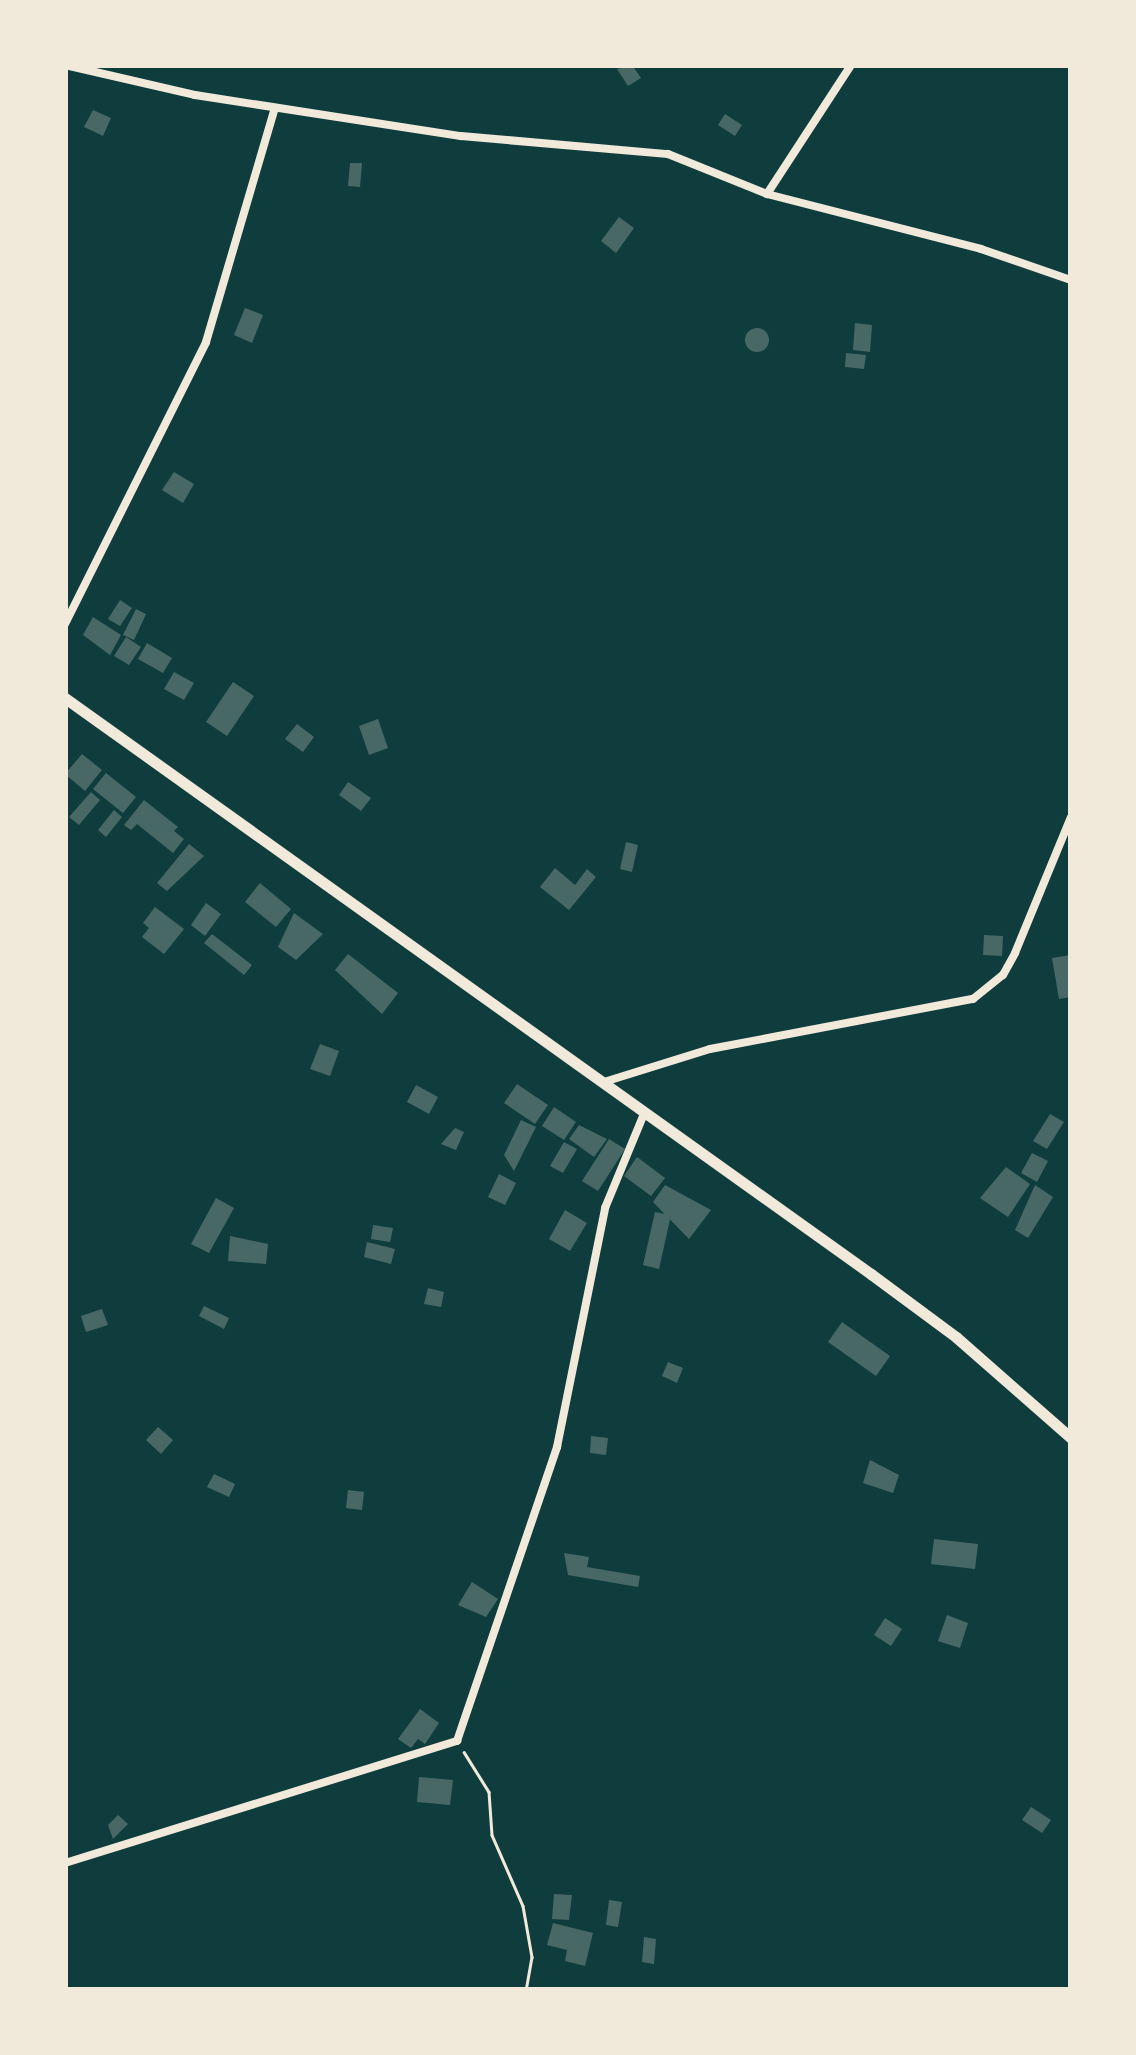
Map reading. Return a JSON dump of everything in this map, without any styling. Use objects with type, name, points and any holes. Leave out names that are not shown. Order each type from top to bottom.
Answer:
[{"type":"main road","points":[[65,698],[597,1084],[956,1337],[1071,1438]]},
{"type":"street","points":[[65,65],[275,108],[461,136],[668,154],[767,194],[981,248],[1071,280]]},
{"type":"street","points":[[767,194],[851,65]]},
{"type":"street","points":[[65,624],[206,342],[275,108]]},
{"type":"street","points":[[597,1084],[710,1049],[973,998],[1003,975],[1016,953],[1071,817]]},
{"type":"street","points":[[65,1863],[458,1742],[556,1447],[605,1208],[644,1114]]},
{"type":"path","points":[[458,1742],[489,1792],[492,1835],[523,1906],[532,1957],[526,1990]]},
{"type":"building","points":[[632,65],[641,78],[628,86],[617,69]]},
{"type":"building","points":[[93,110],[111,118],[103,136],[84,127]]},
{"type":"building","points":[[725,114],[742,125],[735,136],[718,125]]},
{"type":"building","points":[[350,163],[362,163],[360,187],[348,186]]},
{"type":"building","points":[[619,217],[634,228],[616,253],[601,241]]},
{"type":"building","points":[[245,308],[263,315],[252,343],[234,335]]},
{"type":"building","points":[[855,323],[872,325],[870,352],[853,350]]},
{"type":"building","points":[[752,328],[762,328],[769,340],[762,352],[752,352],[745,345],[745,335]]},
{"type":"building","points":[[846,353],[866,355],[864,369],[845,367]]},
{"type":"building","points":[[174,472],[194,484],[183,503],[162,490]]},
{"type":"building","points":[[120,600],[132,608],[120,626],[108,619]]},
{"type":"building","points":[[136,609],[146,614],[134,640],[123,635]]},
{"type":"building","points":[[93,617],[121,635],[110,655],[83,635]]},
{"type":"building","points":[[126,637],[141,647],[129,665],[114,656]]},
{"type":"building","points":[[147,643],[172,658],[163,673],[138,659]]},
{"type":"building","points":[[174,672],[194,683],[184,700],[164,689]]},
{"type":"building","points":[[233,682],[254,696],[227,736],[206,722]]},
{"type":"building","points":[[378,719],[388,748],[369,755],[359,726]]},
{"type":"building","points":[[297,724],[314,737],[303,752],[285,739]]},
{"type":"building","points":[[82,754],[102,770],[85,791],[65,774]]},
{"type":"building","points":[[106,773],[136,797],[123,813],[93,789]]},
{"type":"building","points":[[348,782],[371,798],[361,811],[339,795]]},
{"type":"building","points":[[91,792],[100,800],[79,825],[69,817]]},
{"type":"building","points":[[144,800],[178,827],[174,831],[184,839],[173,853],[137,824],[131,830],[124,825]]},
{"type":"building","points":[[114,810],[122,817],[106,837],[98,830]]},
{"type":"building","points":[[626,842],[638,845],[632,872],[620,869]]},
{"type":"building","points":[[189,844],[204,856],[167,891],[157,883]]},
{"type":"building","points":[[555,868],[575,885],[587,869],[596,877],[569,910],[540,887]]},
{"type":"building","points":[[260,883],[291,909],[276,927],[245,902]]},
{"type":"building","points":[[206,903],[221,914],[205,936],[191,925]]},
{"type":"building","points":[[155,907],[184,929],[164,954],[142,937],[149,928],[143,923]]},
{"type":"building","points":[[294,913],[323,934],[296,960],[278,947]]},
{"type":"building","points":[[212,934],[252,965],[244,975],[204,943]]},
{"type":"building","points":[[984,935],[1003,936],[1002,956],[983,955]]},
{"type":"building","points":[[348,954],[398,993],[382,1014],[335,970]]},
{"type":"building","points":[[1071,955],[1071,997],[1059,999],[1052,958]]},
{"type":"building","points":[[320,1044],[339,1051],[330,1076],[310,1069]]},
{"type":"building","points":[[517,1084],[548,1105],[535,1124],[504,1103]]},
{"type":"building","points":[[416,1085],[438,1097],[429,1114],[407,1102]]},
{"type":"building","points":[[554,1107],[576,1122],[564,1140],[542,1126]]},
{"type":"building","points":[[1050,1114],[1064,1122],[1047,1149],[1033,1141]]},
{"type":"building","points":[[521,1120],[536,1127],[514,1171],[504,1155]]},
{"type":"building","points":[[579,1125],[607,1139],[594,1157],[569,1139]]},
{"type":"building","points":[[455,1128],[464,1132],[456,1150],[441,1144]]},
{"type":"building","points":[[609,1139],[625,1149],[598,1191],[582,1181]]},
{"type":"building","points":[[564,1142],[577,1149],[563,1173],[550,1166]]},
{"type":"building","points":[[1032,1153],[1048,1161],[1037,1182],[1021,1173]]},
{"type":"building","points":[[637,1157],[665,1178],[651,1196],[624,1176]]},
{"type":"building","points":[[1006,1167],[1030,1184],[1008,1217],[980,1198]]},
{"type":"building","points":[[499,1174],[516,1183],[505,1205],[488,1197]]},
{"type":"building","points":[[665,1185],[711,1210],[689,1239],[653,1202]]},
{"type":"building","points":[[1035,1185],[1053,1197],[1028,1238],[1015,1230]]},
{"type":"building","points":[[216,1198],[234,1208],[209,1253],[191,1244]]},
{"type":"building","points":[[565,1210],[587,1223],[570,1251],[549,1239]]},
{"type":"building","points":[[655,1212],[671,1215],[659,1269],[643,1265]]},
{"type":"building","points":[[373,1225],[393,1228],[390,1242],[371,1239]]},
{"type":"building","points":[[230,1236],[268,1244],[266,1264],[228,1261]]},
{"type":"building","points":[[367,1242],[395,1249],[391,1264],[364,1257]]},
{"type":"building","points":[[428,1288],[444,1292],[441,1307],[424,1304]]},
{"type":"building","points":[[204,1306],[229,1318],[224,1329],[199,1316]]},
{"type":"building","points":[[102,1309],[108,1325],[86,1332],[81,1316]]},
{"type":"building","points":[[842,1322],[890,1356],[876,1376],[828,1342]]},
{"type":"building","points":[[668,1362],[683,1368],[677,1383],[662,1376]]},
{"type":"building","points":[[158,1427],[173,1440],[161,1454],[146,1440]]},
{"type":"building","points":[[591,1436],[608,1438],[606,1455],[590,1453]]},
{"type":"building","points":[[870,1460],[899,1475],[893,1493],[863,1483]]},
{"type":"building","points":[[214,1474],[235,1484],[229,1497],[207,1487]]},
{"type":"building","points":[[348,1490],[364,1492],[362,1510],[346,1508]]},
{"type":"building","points":[[934,1539],[978,1544],[975,1569],[931,1564]]},
{"type":"building","points":[[564,1553],[589,1557],[587,1567],[640,1576],[638,1587],[568,1575]]},
{"type":"building","points":[[472,1582],[498,1599],[486,1617],[458,1605]]},
{"type":"building","points":[[947,1615],[968,1623],[960,1648],[938,1641]]},
{"type":"building","points":[[885,1618],[902,1629],[891,1646],[874,1635]]},
{"type":"building","points":[[420,1709],[439,1723],[425,1744],[418,1739],[411,1748],[398,1739]]},
{"type":"building","points":[[419,1777],[453,1780],[450,1805],[417,1802]]},
{"type":"building","points":[[1031,1807],[1051,1820],[1042,1833],[1022,1820]]},
{"type":"building","points":[[118,1815],[128,1824],[113,1839],[108,1825]]},
{"type":"building","points":[[554,1894],[572,1895],[569,1920],[552,1919]]},
{"type":"building","points":[[609,1900],[622,1902],[618,1927],[606,1925]]},
{"type":"building","points":[[553,1923],[593,1933],[585,1966],[565,1961],[567,1950],[547,1945]]},
{"type":"building","points":[[644,1937],[656,1939],[654,1964],[642,1962]]}]
